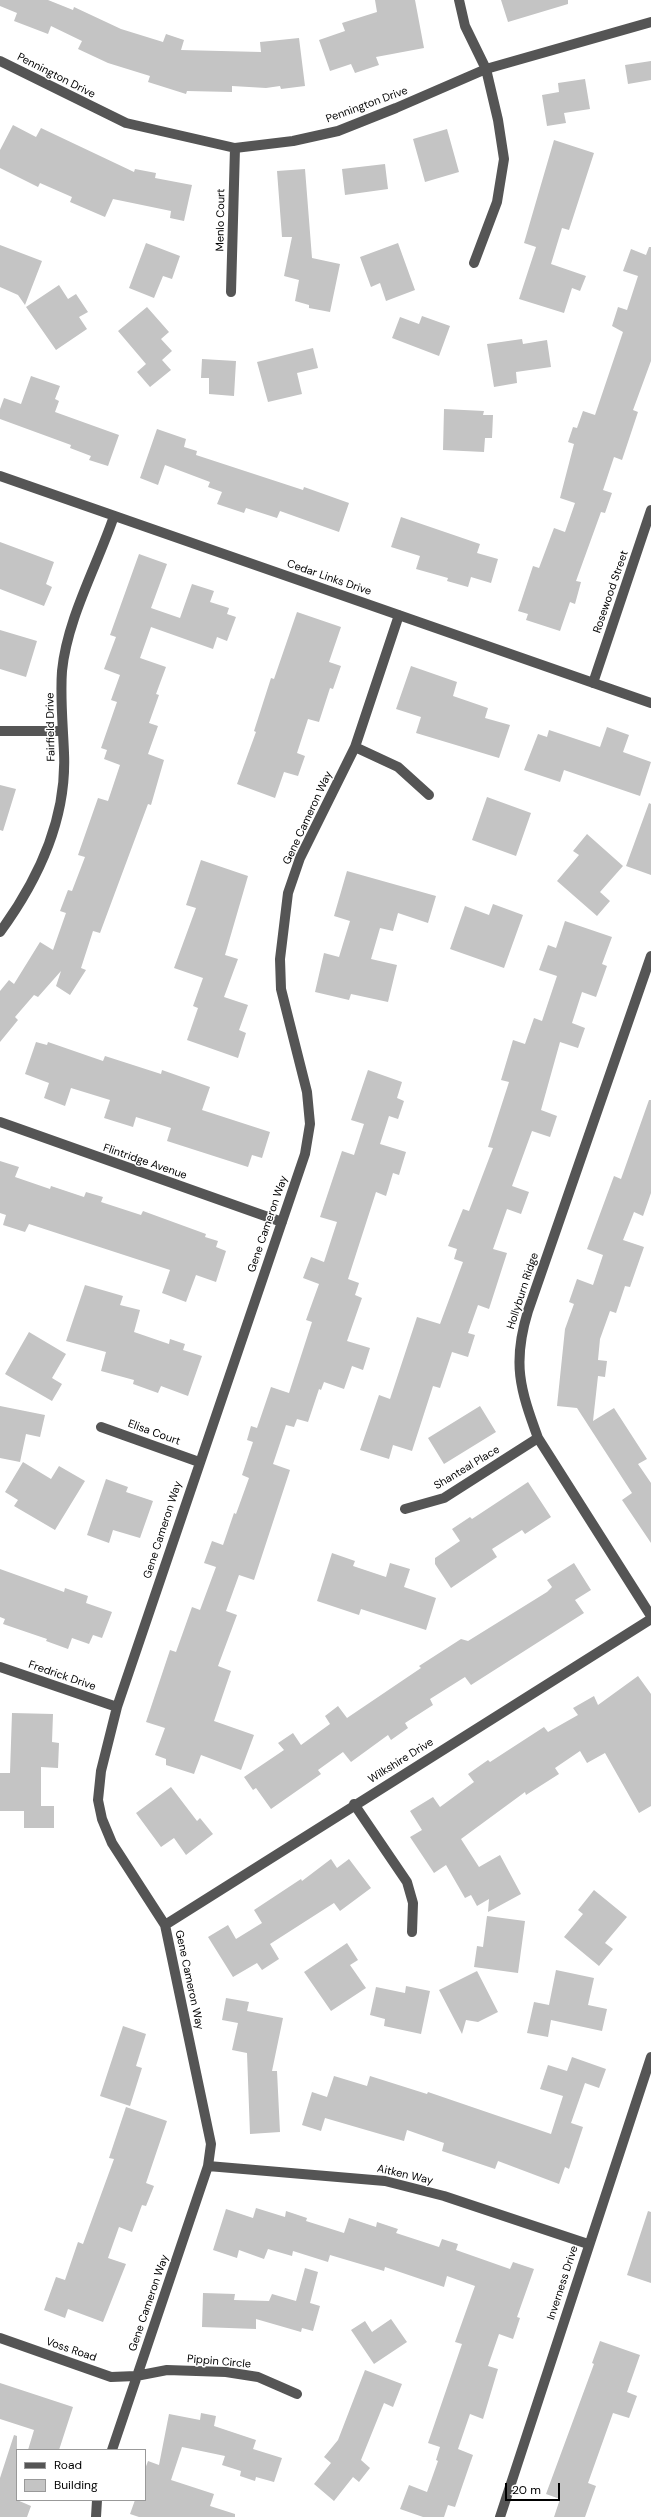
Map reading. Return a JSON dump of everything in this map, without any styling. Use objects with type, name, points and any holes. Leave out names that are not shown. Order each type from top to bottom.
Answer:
[{"type":"street","points":[[459,0],[466,26],[486,69],[498,120],[504,159],[497,202],[474,263]]},
{"type":"street","name":"Pennington Drive","points":[[0,61],[126,123],[235,148],[293,141],[338,131],[486,69],[651,22]]},
{"type":"street","name":"Menlo Court","points":[[231,292],[235,148]]},
{"type":"street","name":"Cedar Links Drive","points":[[0,476],[651,703]]},
{"type":"street","name":"Rosewood Street","points":[[593,683],[651,510]]},
{"type":"street","name":"Fairfield Drive","points":[[0,932],[31,887],[49,846],[63,778],[64,753],[62,731],[62,672],[68,639],[114,516]]},
{"type":"street","name":"Gene Cameron Way","points":[[112,2449],[208,2166],[211,2144],[165,1924],[112,1843],[99,1806],[101,1771],[117,1707],[199,1462],[305,1154],[310,1124],[307,1092],[281,989],[280,959],[288,893],[300,858],[355,747],[399,615]]},
{"type":"street","points":[[0,731],[62,731]]},
{"type":"street","points":[[355,747],[398,767],[429,795]]},
{"type":"street","name":"Hollyburn Ridge","points":[[651,956],[520,1337],[518,1362],[521,1384],[538,1438],[651,1617]]},
{"type":"street","name":"Flintridge Avenue","points":[[0,1122],[282,1222]]},
{"type":"street","name":"Elisa Court","points":[[101,1427],[199,1462]]},
{"type":"street","name":"Shanteal Place","points":[[405,1510],[444,1498],[538,1438]]},
{"type":"street","name":"Wilkshire Drive","points":[[165,1924],[651,1617]]},
{"type":"street","name":"Fredrick Drive","points":[[0,1667],[117,1707]]},
{"type":"street","points":[[354,1804],[407,1882],[413,1903],[412,1932]]},
{"type":"street","name":"Inverness Drive","points":[[500,2517],[588,2244],[651,2057]]},
{"type":"street","name":"Aitken Way","points":[[208,2166],[385,2181],[444,2196],[588,2244]]},
{"type":"street","name":"Voss Road","points":[[0,2338],[110,2377],[136,2376]]},
{"type":"street","name":"Pippin Circle","points":[[136,2376],[167,2370],[226,2372],[258,2377],[297,2394]]},
{"type":"street","points":[[96,2517],[97,2501]]},
{"type":"building","points":[[0,0],[48,0],[73,10],[74,7],[121,29],[163,42],[166,34],[184,40],[181,50],[261,52],[260,42],[299,38],[305,86],[281,89],[280,86],[266,88],[232,86],[232,92],[187,91],[186,94],[148,82],[150,76],[108,63],[78,49],[82,41],[51,26],[48,34],[14,21],[17,13],[0,6]]},
{"type":"building","points":[[375,0],[415,0],[424,48],[376,57],[379,65],[355,73],[351,64],[330,71],[319,40],[345,31],[342,23],[377,12]]},
{"type":"building","points":[[501,0],[568,0],[568,4],[508,22]]},
{"type":"building","points":[[651,61],[651,80],[628,84],[625,65]]},
{"type":"building","points":[[585,79],[590,109],[564,113],[566,123],[547,126],[542,95],[559,92],[558,83]]},
{"type":"building","points":[[13,125],[36,137],[41,128],[134,172],[135,169],[156,173],[155,178],[192,185],[184,221],[170,218],[171,211],[113,199],[105,217],[70,202],[72,197],[40,183],[38,187],[0,168],[0,150]]},
{"type":"building","points":[[447,129],[459,172],[425,182],[413,139]]},
{"type":"building","points":[[554,140],[594,153],[569,230],[562,228],[551,264],[586,276],[580,291],[572,288],[564,313],[519,299],[536,247],[524,243]]},
{"type":"building","points":[[385,164],[388,189],[345,195],[342,169]]},
{"type":"building","points":[[305,169],[312,258],[340,264],[330,312],[309,308],[309,305],[295,301],[299,280],[284,276],[292,237],[282,237],[277,171]]},
{"type":"building","points":[[146,243],[180,256],[172,279],[163,276],[154,298],[129,288]]},
{"type":"building","points":[[398,243],[415,290],[386,301],[380,283],[371,287],[360,257]]},
{"type":"building","points":[[0,245],[42,261],[25,305],[18,295],[0,287]]},
{"type":"building","points":[[649,247],[651,247],[651,361],[633,410],[638,412],[622,460],[614,457],[603,490],[612,493],[605,513],[601,512],[576,581],[581,582],[575,604],[570,602],[560,631],[526,620],[528,614],[518,611],[533,566],[539,568],[554,528],[565,532],[575,503],[560,498],[574,444],[568,442],[573,427],[577,428],[583,411],[595,415],[623,332],[612,326],[618,307],[627,310],[638,276],[623,271],[631,249],[646,255]]},
{"type":"building","points":[[59,285],[68,299],[76,294],[88,312],[79,317],[87,329],[56,350],[26,307]]},
{"type":"building","points":[[147,307],[169,332],[161,339],[172,351],[162,360],[171,370],[150,387],[137,372],[146,364],[118,331]]},
{"type":"building","points":[[422,316],[450,326],[439,356],[392,338],[400,317],[419,324]]},
{"type":"building","points":[[522,339],[523,344],[547,340],[551,367],[516,372],[517,383],[494,387],[487,344]]},
{"type":"building","points":[[313,348],[318,368],[297,373],[302,394],[268,402],[257,362]]},
{"type":"building","points":[[202,359],[236,361],[234,396],[209,394],[209,378],[201,378]]},
{"type":"building","points":[[31,376],[60,386],[55,399],[59,401],[55,412],[119,435],[108,466],[89,460],[91,456],[70,448],[71,445],[0,419],[0,409],[4,398],[21,404]]},
{"type":"building","points":[[444,409],[484,411],[483,415],[493,415],[492,438],[485,438],[484,452],[443,450]]},
{"type":"building","points":[[157,429],[186,439],[184,447],[197,451],[196,455],[303,490],[304,487],[349,503],[339,532],[280,511],[277,518],[246,508],[244,513],[217,504],[222,492],[208,487],[210,482],[165,465],[158,485],[140,478]]},
{"type":"building","points":[[401,517],[480,544],[477,553],[498,559],[491,583],[471,577],[468,587],[447,581],[448,578],[416,569],[420,556],[391,547]]},
{"type":"building","points":[[0,542],[54,562],[46,584],[52,587],[44,606],[0,589]]},
{"type":"building","points":[[139,554],[167,564],[151,608],[180,618],[192,584],[214,591],[210,602],[229,608],[227,614],[236,617],[227,641],[217,637],[213,649],[151,627],[140,658],[166,667],[156,694],[159,695],[149,723],[158,726],[148,754],[164,760],[151,805],[148,804],[100,933],[93,931],[81,968],[86,970],[70,995],[56,986],[61,971],[38,997],[34,995],[15,1017],[18,1020],[0,1042],[0,991],[9,980],[14,984],[40,942],[53,950],[66,913],[60,911],[68,890],[72,891],[85,857],[78,855],[98,798],[108,801],[120,765],[104,759],[107,750],[101,748],[117,702],[111,700],[120,675],[104,669],[116,637],[110,635]]},
{"type":"building","points":[[297,612],[341,627],[329,662],[341,666],[333,689],[330,688],[319,722],[308,719],[297,753],[305,756],[298,776],[284,772],[275,798],[237,784],[256,732],[254,731],[271,678],[274,679]]},
{"type":"building","points":[[0,630],[37,641],[26,677],[0,669]]},
{"type":"building","points":[[411,666],[457,682],[453,696],[488,708],[485,718],[510,725],[499,758],[416,733],[421,717],[396,709]]},
{"type":"building","points":[[607,727],[629,735],[623,752],[651,762],[640,796],[564,770],[560,782],[524,770],[538,734],[547,737],[549,730],[600,747]]},
{"type":"building","points":[[0,785],[16,789],[3,831],[0,830]]},
{"type":"building","points":[[487,797],[531,813],[516,856],[472,840]]},
{"type":"building","points":[[649,803],[651,804],[651,875],[626,866]]},
{"type":"building","points":[[587,834],[623,866],[600,892],[610,901],[597,916],[557,881],[579,855],[573,851]]},
{"type":"building","points":[[201,860],[248,876],[225,955],[238,959],[224,997],[248,1005],[239,1030],[246,1033],[238,1058],[187,1040],[198,1008],[193,1006],[203,978],[174,968],[196,908],[186,905]]},
{"type":"building","points":[[347,871],[436,896],[428,923],[398,913],[393,931],[380,928],[371,959],[397,965],[388,1002],[351,994],[349,1000],[315,992],[324,953],[339,957],[350,921],[334,916]]},
{"type":"building","points":[[493,904],[523,915],[504,968],[450,949],[465,906],[489,915]]},
{"type":"building","points":[[565,921],[612,937],[602,964],[607,966],[596,997],[582,992],[572,1023],[585,1028],[578,1048],[560,1042],[541,1110],[557,1116],[550,1137],[532,1131],[512,1186],[529,1192],[521,1214],[507,1209],[493,1249],[507,1253],[489,1309],[478,1305],[468,1333],[475,1335],[468,1357],[452,1352],[440,1388],[433,1386],[412,1451],[393,1445],[389,1459],[360,1450],[379,1395],[390,1399],[417,1317],[440,1324],[463,1262],[454,1259],[457,1249],[448,1246],[463,1209],[469,1211],[493,1148],[488,1147],[509,1082],[501,1080],[513,1040],[525,1044],[534,1018],[542,1021],[557,976],[539,970],[548,945],[556,948]]},
{"type":"building","points":[[36,1042],[47,1045],[48,1042],[103,1061],[105,1056],[161,1074],[162,1070],[210,1087],[202,1110],[270,1132],[262,1158],[252,1155],[248,1167],[167,1141],[171,1128],[136,1117],[133,1127],[104,1118],[110,1100],[71,1088],[65,1106],[44,1098],[49,1083],[25,1074]]},
{"type":"building","points":[[368,1070],[402,1082],[397,1098],[404,1101],[398,1119],[389,1116],[380,1144],[406,1152],[399,1175],[393,1173],[386,1196],[376,1192],[348,1279],[359,1283],[355,1295],[362,1298],[347,1341],[370,1348],[363,1370],[352,1366],[344,1389],[324,1382],[321,1390],[319,1389],[308,1422],[297,1419],[294,1427],[286,1425],[273,1464],[290,1470],[254,1580],[239,1575],[226,1611],[237,1615],[218,1666],[231,1671],[214,1721],[254,1735],[241,1770],[201,1755],[194,1774],[166,1765],[166,1759],[155,1755],[165,1728],[146,1722],[170,1650],[176,1652],[192,1607],[200,1610],[216,1567],[204,1563],[212,1541],[223,1545],[234,1513],[236,1514],[249,1478],[242,1475],[253,1442],[247,1440],[251,1426],[257,1428],[271,1387],[289,1393],[312,1322],[306,1320],[319,1284],[303,1278],[311,1257],[324,1262],[337,1222],[320,1217],[342,1151],[354,1155],[364,1124],[351,1120]]},
{"type":"building","points":[[649,1100],[651,1100],[651,1193],[643,1216],[634,1212],[623,1240],[644,1247],[630,1287],[625,1286],[616,1313],[610,1311],[600,1339],[598,1360],[607,1361],[605,1377],[598,1376],[593,1421],[614,1408],[647,1459],[638,1464],[651,1483],[651,1543],[622,1500],[632,1493],[577,1408],[557,1406],[565,1329],[574,1304],[569,1302],[577,1279],[593,1285],[603,1255],[587,1249],[614,1176],[621,1179]]},
{"type":"building","points":[[0,1161],[19,1167],[15,1177],[50,1189],[51,1186],[84,1197],[86,1192],[103,1197],[101,1202],[141,1215],[143,1211],[206,1234],[205,1237],[218,1241],[216,1247],[226,1251],[216,1282],[196,1275],[186,1302],[162,1293],[170,1270],[29,1224],[25,1232],[3,1225],[6,1215],[0,1213]]},
{"type":"building","points":[[85,1285],[123,1296],[120,1305],[140,1310],[134,1332],[169,1344],[170,1339],[185,1344],[183,1350],[202,1356],[188,1396],[161,1386],[158,1393],[133,1384],[134,1380],[101,1371],[106,1352],[66,1341]]},
{"type":"building","points":[[29,1332],[66,1354],[52,1378],[62,1384],[52,1401],[5,1374]]},
{"type":"building","points":[[0,1406],[45,1415],[40,1437],[26,1434],[20,1462],[0,1458]]},
{"type":"building","points":[[480,1406],[496,1432],[444,1464],[428,1438]]},
{"type":"building","points":[[23,1462],[51,1479],[59,1466],[85,1481],[55,1530],[14,1506],[18,1500],[5,1492]]},
{"type":"building","points":[[106,1479],[128,1487],[126,1492],[153,1501],[140,1538],[113,1530],[109,1543],[87,1535]]},
{"type":"building","points":[[528,1482],[551,1517],[525,1534],[522,1530],[492,1549],[497,1557],[451,1588],[435,1564],[435,1558],[460,1541],[452,1529],[470,1517],[472,1519]]},
{"type":"building","points":[[332,1553],[355,1561],[353,1566],[386,1577],[390,1563],[410,1569],[404,1587],[436,1598],[426,1630],[361,1609],[359,1615],[317,1601]]},
{"type":"building","points":[[574,1563],[591,1590],[575,1600],[584,1613],[471,1685],[465,1677],[430,1699],[433,1705],[405,1723],[408,1728],[391,1740],[388,1735],[351,1762],[343,1752],[318,1770],[321,1774],[271,1809],[256,1788],[253,1790],[244,1777],[284,1750],[278,1743],[293,1733],[301,1745],[330,1724],[325,1716],[338,1706],[347,1718],[421,1668],[419,1666],[461,1639],[468,1641],[547,1592],[552,1587],[547,1580]]},
{"type":"building","points":[[0,1569],[64,1592],[65,1588],[88,1596],[86,1603],[112,1612],[102,1638],[93,1635],[89,1644],[72,1638],[68,1649],[46,1641],[47,1639],[3,1624],[5,1619],[0,1617]]},
{"type":"building","points":[[638,1676],[651,1694],[651,1806],[639,1813],[605,1753],[587,1763],[580,1751],[555,1768],[559,1774],[526,1795],[525,1792],[461,1839],[479,1867],[500,1855],[521,1894],[488,1912],[489,1899],[477,1906],[471,1895],[465,1898],[446,1865],[434,1873],[410,1837],[422,1830],[410,1811],[433,1797],[440,1807],[474,1782],[468,1774],[488,1760],[490,1762],[544,1727],[548,1732],[578,1715],[573,1708],[594,1696],[598,1705]]},
{"type":"building","points":[[12,1713],[53,1714],[52,1742],[59,1743],[58,1768],[41,1767],[41,1806],[54,1806],[54,1828],[24,1828],[24,1811],[0,1811],[0,1773],[10,1773]]},
{"type":"building","points":[[171,1787],[197,1821],[200,1818],[213,1834],[186,1855],[174,1838],[161,1847],[136,1813]]},
{"type":"building","points":[[331,1859],[337,1868],[349,1859],[371,1888],[340,1911],[334,1903],[270,1944],[279,1959],[262,1970],[257,1963],[233,1977],[208,1937],[228,1925],[236,1939],[262,1923],[254,1910],[301,1879],[302,1881]]},
{"type":"building","points":[[594,1890],[627,1917],[605,1943],[613,1949],[599,1966],[564,1937],[583,1914],[578,1910]]},
{"type":"building","points":[[487,1916],[525,1921],[518,1973],[474,1967],[477,1946],[483,1947]]},
{"type":"building","points":[[347,1943],[358,1960],[350,1965],[366,1988],[331,2011],[304,1972]]},
{"type":"building","points":[[556,1970],[594,1978],[588,2005],[607,2009],[602,2031],[551,2020],[548,2037],[527,2033],[534,2002],[549,2005]]},
{"type":"building","points":[[477,1971],[498,2012],[478,2022],[466,2020],[462,2034],[439,1990]]},
{"type":"building","points":[[406,1986],[430,1991],[421,2034],[384,2026],[385,2019],[370,2015],[376,1987],[405,1993]]},
{"type":"building","points":[[226,1998],[249,2002],[247,2011],[283,2018],[272,2071],[277,2071],[280,2132],[250,2134],[247,2053],[232,2050],[238,2023],[222,2020]]},
{"type":"building","points":[[123,2026],[146,2034],[136,2066],[142,2068],[130,2106],[100,2096]]},
{"type":"building","points":[[572,2057],[606,2069],[599,2088],[585,2083],[571,2123],[583,2127],[569,2169],[565,2167],[559,2184],[498,2161],[495,2169],[442,2151],[444,2143],[407,2130],[404,2141],[325,2118],[321,2131],[302,2125],[312,2092],[327,2097],[334,2076],[367,2086],[370,2076],[427,2094],[428,2092],[551,2134],[563,2096],[540,2089],[548,2065],[567,2071]]},
{"type":"building","points":[[126,2107],[167,2121],[146,2183],[154,2186],[146,2206],[142,2205],[132,2232],[119,2227],[108,2258],[126,2264],[103,2322],[68,2309],[65,2318],[44,2310],[56,2277],[65,2280],[78,2242],[83,2244],[114,2159],[109,2158]]},
{"type":"building","points":[[256,2208],[285,2217],[286,2211],[307,2218],[306,2221],[344,2233],[349,2218],[376,2227],[377,2222],[398,2229],[396,2233],[439,2247],[442,2239],[458,2244],[456,2250],[510,2269],[513,2262],[534,2269],[517,2317],[520,2318],[513,2339],[499,2334],[488,2366],[498,2369],[483,2419],[470,2414],[458,2449],[473,2455],[455,2507],[448,2505],[444,2517],[423,2517],[400,2509],[409,2485],[427,2492],[438,2461],[436,2460],[440,2447],[428,2443],[462,2344],[455,2342],[475,2286],[447,2276],[444,2287],[385,2267],[384,2271],[330,2255],[328,2262],[293,2251],[292,2256],[268,2249],[264,2259],[239,2250],[237,2258],[213,2250],[226,2209],[253,2218]]},
{"type":"building","points":[[648,2211],[651,2212],[651,2283],[627,2275]]},
{"type":"building","points":[[305,2268],[318,2272],[310,2303],[320,2306],[313,2331],[302,2328],[301,2332],[256,2319],[256,2329],[202,2327],[203,2293],[235,2294],[234,2300],[269,2301],[272,2294],[296,2301]]},
{"type":"building","points":[[391,2319],[407,2342],[374,2364],[351,2330],[365,2321],[372,2332]]},
{"type":"building","points":[[600,2341],[640,2355],[627,2392],[637,2396],[629,2418],[613,2413],[588,2483],[596,2486],[585,2517],[554,2517],[560,2499],[546,2494],[594,2364],[592,2363]]},
{"type":"building","points":[[365,2370],[402,2384],[393,2407],[384,2403],[361,2460],[370,2468],[359,2482],[353,2477],[334,2501],[314,2484],[331,2463],[324,2457],[338,2440]]},
{"type":"building","points":[[0,2383],[73,2407],[59,2449],[28,2449],[34,2430],[0,2419]]},
{"type":"building","points":[[201,2413],[216,2416],[214,2426],[256,2440],[253,2449],[282,2458],[274,2482],[256,2477],[255,2481],[240,2476],[241,2471],[222,2465],[225,2456],[182,2447],[171,2480],[214,2494],[210,2506],[235,2514],[235,2517],[139,2517],[130,2514],[135,2501],[146,2501],[146,2466],[148,2461],[159,2465],[169,2414],[200,2420]]},
{"type":"building","points":[[14,2435],[17,2436],[16,2501],[31,2506],[27,2517],[0,2517],[0,2478]]}]
